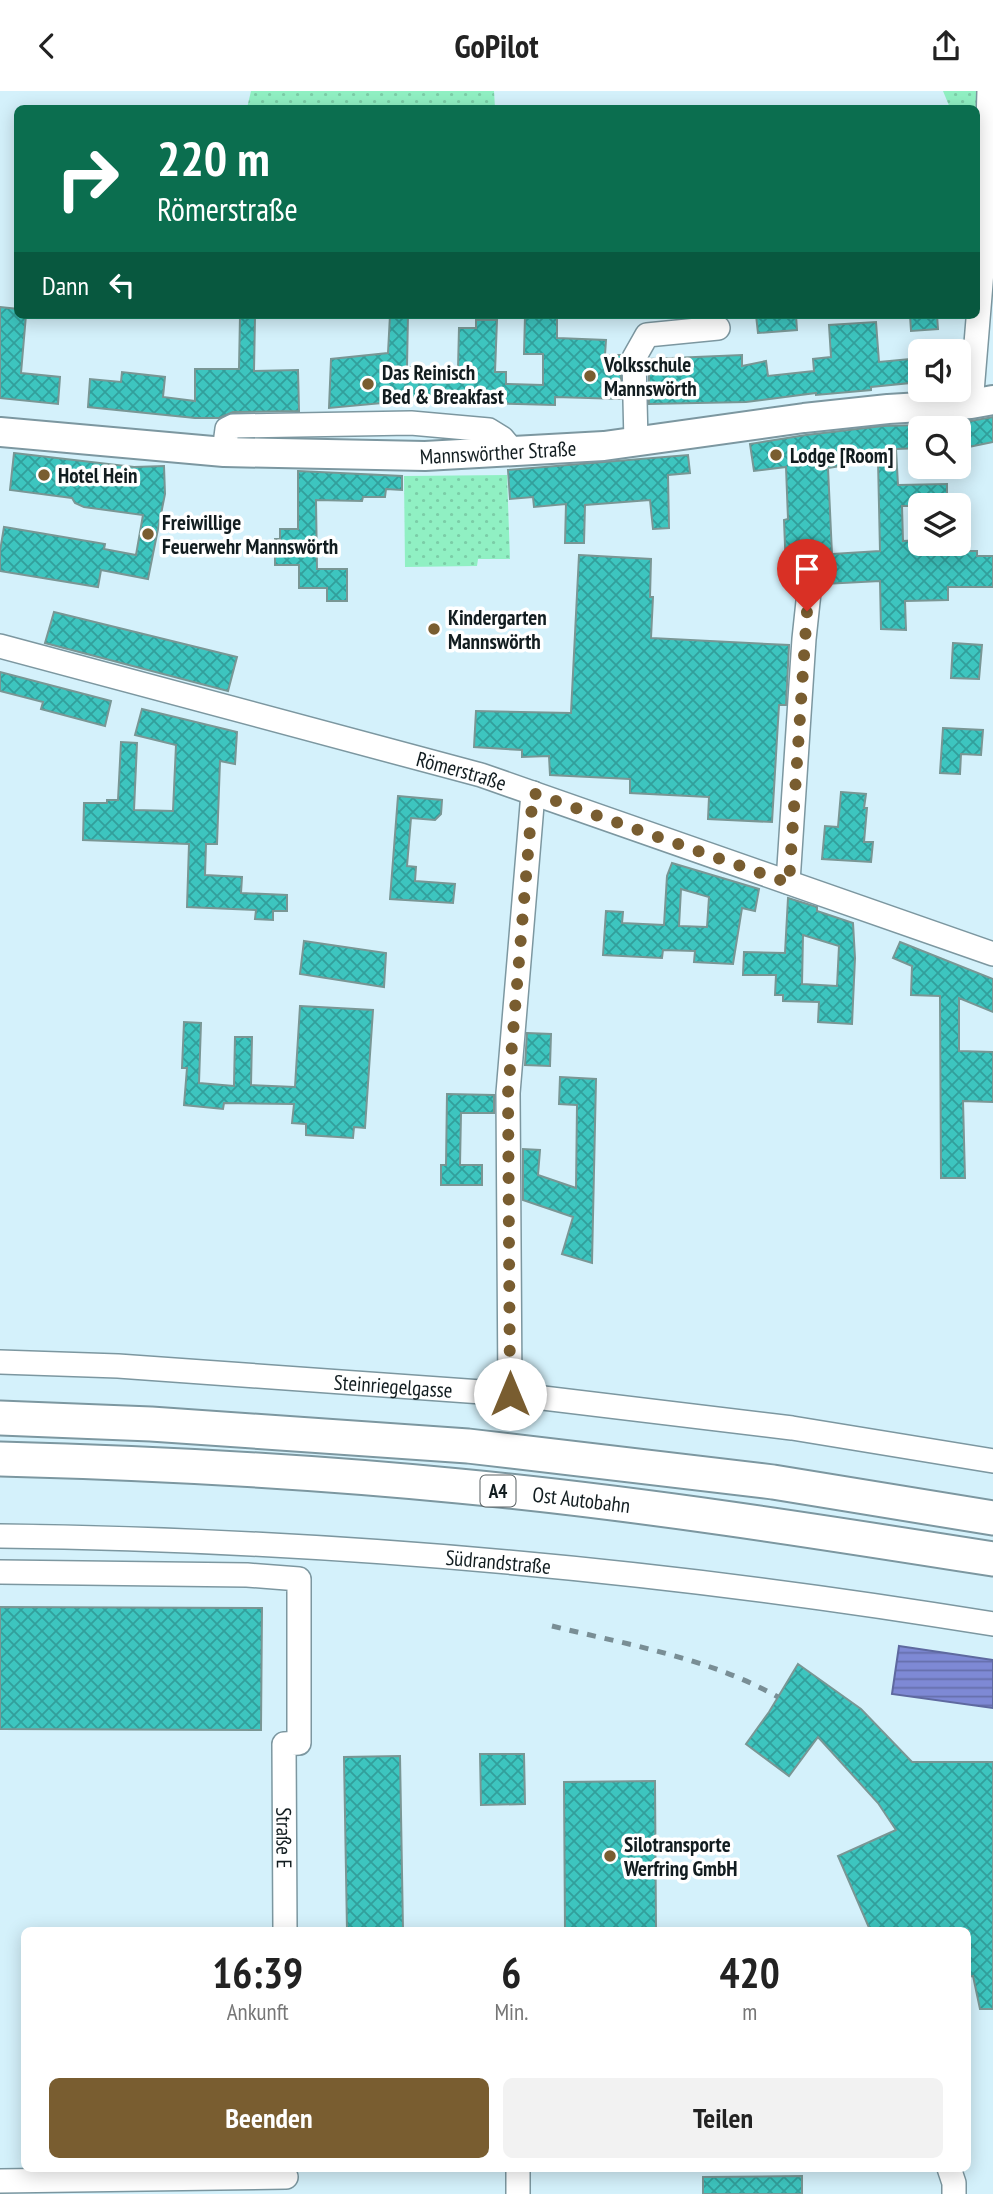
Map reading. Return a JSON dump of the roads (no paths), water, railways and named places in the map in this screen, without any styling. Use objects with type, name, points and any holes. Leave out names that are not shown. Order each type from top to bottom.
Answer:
[{"type":"highway","name":"Ost Autobahn","points":[[0,1418],[151,1424],[468,1446],[773,1482],[993,1518]]},
{"type":"highway","name":"Ost Autobahn","points":[[0,1459],[149,1463],[459,1486],[766,1523],[993,1559]]},
{"type":"main road","name":"Mannswörther Straße","points":[[0,432],[224,451],[425,456],[604,446],[816,417],[982,402]]},
{"type":"street","points":[[982,402],[989,91]]},
{"type":"street","points":[[636,442],[634,358],[647,335],[718,328]]},
{"type":"street","points":[[224,451],[227,429],[233,426],[411,423],[489,430],[502,438],[513,451]]},
{"type":"street","points":[[330,455],[331,424]]},
{"type":"street","points":[[789,883],[810,583]]},
{"type":"street","name":"Römerstraße","points":[[0,646],[468,771],[993,954]]},
{"type":"street","points":[[510,1394],[508,1093],[533,793]]},
{"type":"street","name":"Steinriegelgasse","points":[[0,1362],[118,1366],[510,1394],[792,1428],[993,1461]]},
{"type":"street","name":"Südrandstraße","points":[[0,1536],[124,1538],[352,1549],[730,1585],[993,1624]]},
{"type":"street","name":"Straße E","points":[[0,1572],[247,1575],[299,1579],[299,1743],[284,1744],[285,1927]]},
{"type":"street","points":[[518,2172],[518,2194]]},
{"type":"street","points":[[950,2172],[954,2194]]},
{"type":"street","points":[[0,2181],[251,2178],[286,2180]]},
{"type":"water","points":[[899,1646],[993,1660],[993,1708],[892,1694]]},
{"type":"railway","points":[[552,1626],[696,1662],[778,1697]]},
{"type":"place","name":"Volksschule Mannswörth","points":[[590,376]]},
{"type":"place","name":"Das Reinisch Bed & Breakfast","points":[[368,384]]},
{"type":"place","name":"Lodge [Room]","points":[[776,455]]},
{"type":"place","name":"Hotel Hein","points":[[44,475]]},
{"type":"place","name":"Freiwillige Feuerwehr Mannswörth","points":[[148,534]]},
{"type":"place","name":"Kindergarten Mannswörth","points":[[434,629]]},
{"type":"place","name":"Silotransporte Werfring GmbH","points":[[610,1856]]}]
